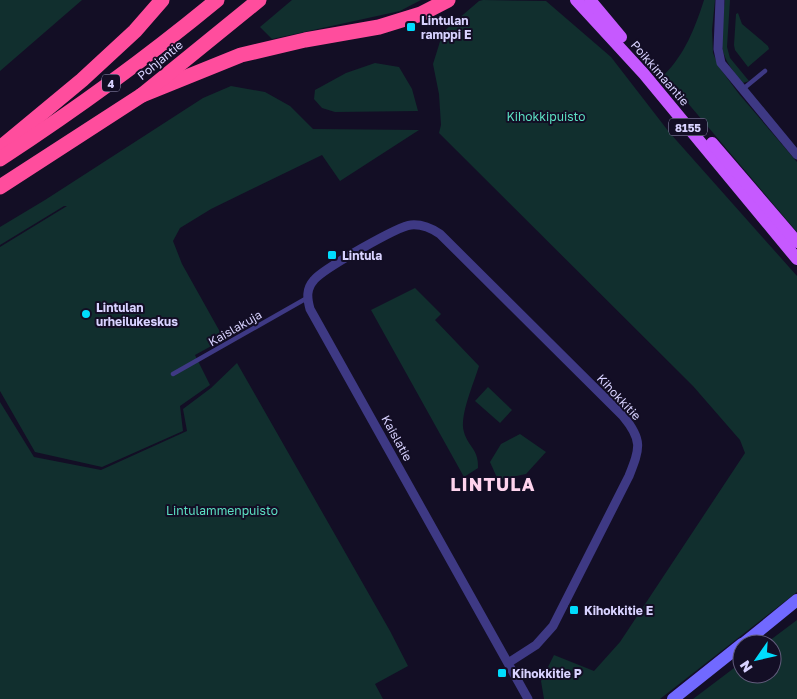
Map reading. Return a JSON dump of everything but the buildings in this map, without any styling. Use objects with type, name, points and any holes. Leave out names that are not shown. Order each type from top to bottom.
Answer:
[{"type":"highway","points":[[0,148],[82,80],[135,32],[162,0]]},
{"type":"highway","name":"Pohjantie","points":[[0,159],[94,96],[217,0]]},
{"type":"highway","name":"Pohjantie","points":[[0,187],[142,94],[259,0]]},
{"type":"highway","points":[[142,94],[241,55],[305,40],[379,27],[421,14],[448,0]]},
{"type":"main road","name":"Poikkimaantie","points":[[576,0],[644,74],[797,259]]},
{"type":"main road","name":"Poikkimaantie","points":[[590,0],[797,242]]},
{"type":"street","points":[[720,0],[718,49],[721,63],[742,90],[796,151]]},
{"type":"street","name":"Kihokkitie","points":[[308,298],[310,286],[315,279],[363,248],[404,226],[422,225],[440,234],[633,428],[637,439],[638,453],[629,476],[553,626],[536,645],[508,663]]},
{"type":"street","name":"Kaislatie","points":[[308,298],[311,310],[528,699]]},
{"type":"street","points":[[754,634],[797,600]]},
{"type":"street","points":[[673,699],[732,652]]},
{"type":"lane","points":[[742,90],[765,71]]},
{"type":"lane","name":"Kaislakuja","points":[[173,374],[308,298]]},
{"type":"green space","points":[[0,0],[82,0],[0,71]]},
{"type":"green space","points":[[292,0],[421,0],[400,11],[272,39],[260,27]]},
{"type":"green space","points":[[704,0],[715,0],[712,30],[713,53],[719,67],[739,94],[797,162],[797,232],[664,75],[684,49]]},
{"type":"green space","points":[[725,0],[730,0],[727,47],[730,58],[749,81],[743,83],[728,62],[722,44],[721,35]]},
{"type":"green space","name":"Kihokkipuisto","points":[[479,1],[546,1],[611,57],[669,132],[797,276],[797,592],[743,634],[732,634],[732,643],[660,699],[544,699],[541,681],[554,655],[594,671],[620,642],[745,453],[740,440],[693,386],[439,133],[441,125],[439,94],[433,64],[443,32]]},
{"type":"green space","points":[[738,13],[742,24],[768,46],[769,49],[748,67],[735,50],[734,45],[736,14]]},
{"type":"green space","points":[[375,63],[399,67],[412,89],[418,111],[335,112],[322,108],[314,99],[315,90],[346,73]]},
{"type":"green space","points":[[231,86],[265,92],[290,106],[313,129],[419,130],[340,181],[322,155],[211,209],[180,228],[173,241],[182,264],[224,339],[195,355],[210,385],[180,406],[183,431],[102,467],[35,452],[0,391],[0,247],[67,206],[64,206],[0,245],[0,227],[203,98]]},
{"type":"green space","points":[[415,288],[441,314],[435,320],[479,366],[465,409],[463,425],[466,437],[477,456],[478,468],[464,477],[371,310]]},
{"type":"green space","name":"Lintulammenpuisto","points":[[237,363],[390,631],[408,666],[375,684],[383,699],[0,699],[0,402],[34,457],[101,470],[187,431],[183,409],[211,388]]},
{"type":"green space","points":[[488,387],[512,410],[500,423],[475,401]]},
{"type":"green space","points":[[520,434],[546,452],[526,474],[498,480],[490,462],[501,444]]},
{"type":"green space","points":[[797,620],[797,699],[693,699],[732,670],[732,684],[782,684],[782,634],[778,634]]},
{"type":"place","name":"Lintulan ramppi E","points":[[411,27]]},
{"type":"place","name":"Lintula","points":[[332,255]]},
{"type":"place","name":"Lintulan urheilukeskus","points":[[86,314]]},
{"type":"place","name":"Kihokkitie E","points":[[574,610]]},
{"type":"place","name":"Kihokkitie P","points":[[502,673]]},
{"type":"district","name":"LINTULA","points":[[493,484]]}]
